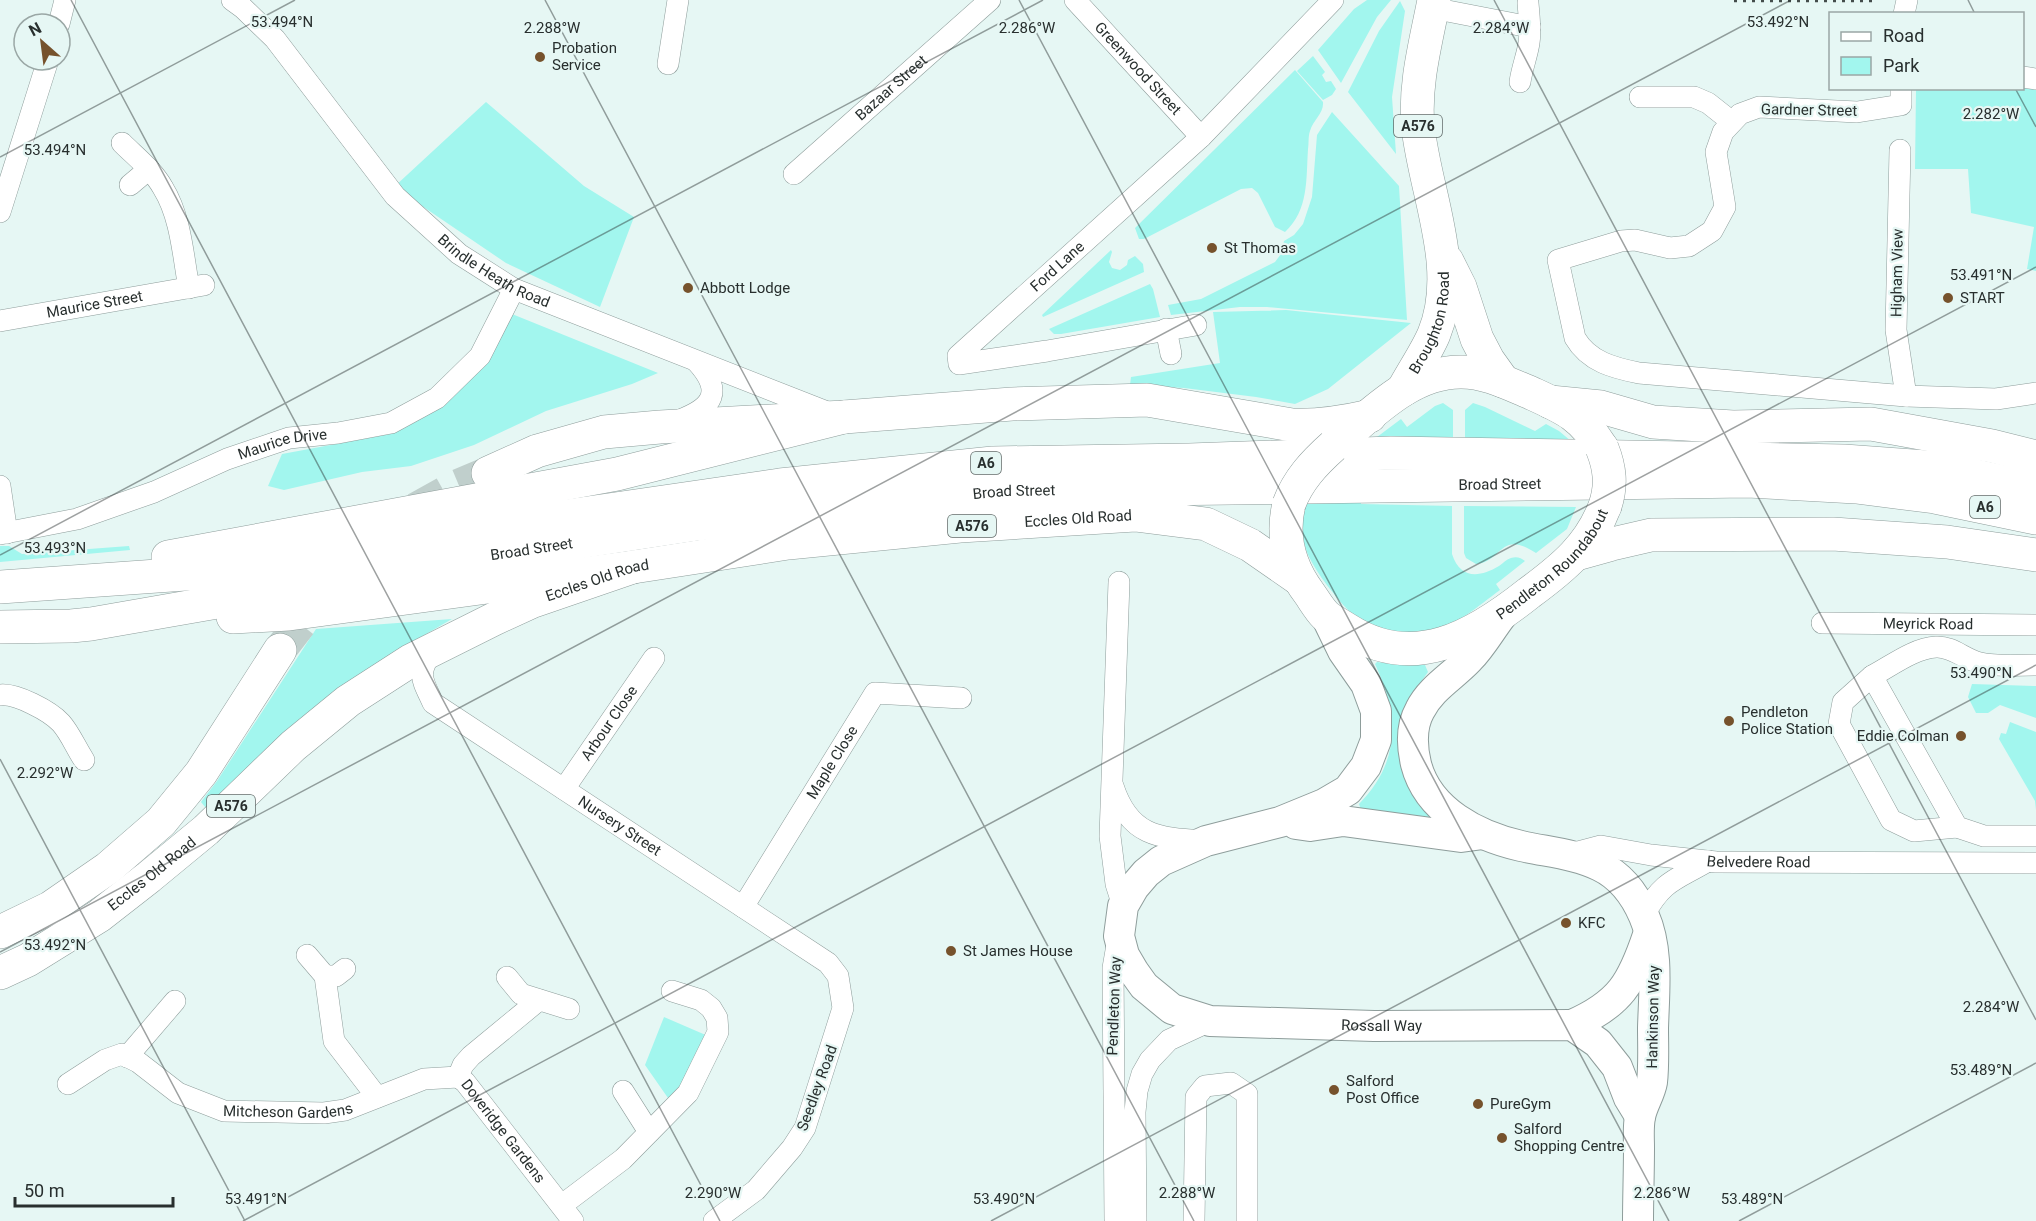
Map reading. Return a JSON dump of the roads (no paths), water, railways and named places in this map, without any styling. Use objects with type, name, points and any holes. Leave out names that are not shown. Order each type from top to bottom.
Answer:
[{"type":"main road","name":"Broughton Road","points":[[1403,390],[1433,335],[1442,300],[1443,252],[1418,126],[1419,71],[1433,4]]},
{"type":"main road","name":"Broughton Road","points":[[1443,252],[1460,287],[1477,339],[1503,381]]},
{"type":"main road","name":"Pendleton Roundabout","points":[[1462,372],[1482,374],[1503,381],[1571,412],[1582,421],[1602,448],[1610,472],[1605,506],[1590,538],[1576,554],[1550,578],[1502,615],[1447,642],[1421,649],[1380,646],[1357,636],[1326,616],[1299,579],[1291,562],[1285,524],[1289,504],[1301,479],[1333,446],[1403,390],[1423,379],[1462,372]]},
{"type":"main road","name":"A576","points":[[488,473],[537,451],[604,432],[660,427],[1012,405],[1137,400],[1292,425],[1336,424],[1371,416]]},
{"type":"main road","points":[[1550,402],[1601,406],[1653,422],[1733,428],[1870,424],[1992,446],[2036,457]]},
{"type":"main road","points":[[40,583],[216,547],[617,474],[844,417]]},
{"type":"main road","name":"Broad Street","points":[[0,586],[200,573],[445,534],[780,485],[993,463],[1189,460],[1391,453],[1768,459],[1844,461],[1940,468],[2036,489]]},
{"type":"main road","name":"Broad Street","points":[[0,627],[81,625],[454,561],[697,524],[1004,491],[1748,481],[1856,487],[1924,495],[2036,518]]},
{"type":"main road","name":"Eccles Old Road","points":[[0,973],[28,960],[99,916],[206,830],[293,746],[348,701],[410,661],[531,603],[633,567],[788,543],[960,526],[1135,515],[1206,524],[1250,545],[1299,579]]},
{"type":"main road","points":[[1576,554],[1612,543],[1651,535],[1833,534],[1947,542],[2036,555]]},
{"type":"main road","points":[[0,646],[81,625],[289,614],[633,567]]},
{"type":"main road","name":"A576","points":[[0,932],[50,908],[108,868],[161,822],[201,773],[280,650]]},
{"type":"street","name":"Brindle Heath Road","points":[[232,0],[275,39],[394,196],[459,254],[514,289],[803,404],[844,417]]},
{"type":"street","points":[[668,64],[678,0]]},
{"type":"street","name":"Bazaar Street","points":[[794,174],[990,0]]},
{"type":"street","name":"Greenwood Street","points":[[1075,0],[1201,137]]},
{"type":"street","name":"Ford Lane","points":[[1196,325],[959,364],[958,356],[1201,137],[1333,0]]},
{"type":"street","points":[[1521,82],[1522,67],[1529,45],[1528,3]]},
{"type":"street","points":[[1433,4],[1530,27]]},
{"type":"street","points":[[0,212],[44,72]]},
{"type":"street","name":"Gardner Street","points":[[1732,122],[1740,114],[1759,107],[1857,112],[1901,105],[1901,90]]},
{"type":"street","points":[[1640,98],[1694,97],[1708,103],[1732,122],[1723,132],[1716,152],[1725,207],[1712,231],[1689,246],[1670,248],[1635,240],[1624,241],[1558,260],[1575,338],[1582,349],[1603,364],[1640,373],[1906,396],[1996,399],[2036,393]]},
{"type":"street","name":"Maurice Street","points":[[0,321],[197,287],[173,208],[163,188],[149,169],[122,143]]},
{"type":"street","name":"Higham View","points":[[1900,150],[1909,184],[1896,330],[1906,396]]},
{"type":"street","points":[[130,185],[149,169]]},
{"type":"street","name":"Maurice Drive","points":[[3,533],[77,519],[154,492],[227,459],[289,438],[338,433],[391,423],[437,398],[480,356],[514,289]]},
{"type":"street","points":[[1166,329],[1171,354]]},
{"type":"street","points":[[660,427],[696,414],[710,401],[712,383],[709,375],[697,362]]},
{"type":"street","points":[[0,486],[3,533]]},
{"type":"street","points":[[1119,582],[1110,836],[1116,884],[1123,906]]},
{"type":"street","name":"Belvedere Road","points":[[1502,615],[1470,658],[1429,694],[1418,713],[1413,740],[1419,775],[1425,789],[1455,818],[1486,834],[1518,845],[1567,855],[1601,846],[1651,855],[1708,861],[2036,863]]},
{"type":"street","points":[[1281,822],[1324,804],[1348,790],[1360,777],[1376,740],[1376,711],[1373,698],[1343,651],[1326,616]]},
{"type":"street","name":"Meyrick Road","points":[[1822,623],[2036,625]]},
{"type":"street","points":[[2036,665],[1982,664],[1953,650],[1936,647],[1916,652],[1872,676],[1843,702],[1839,724],[1891,820],[1914,831],[1957,827],[1984,836],[2036,836]]},
{"type":"street","name":"Nursery Street","points":[[433,650],[423,666],[421,676],[433,703],[828,963],[838,976],[841,991]]},
{"type":"street","name":"Arbour Close","points":[[564,789],[654,658]]},
{"type":"street","points":[[1872,676],[1957,827]]},
{"type":"street","name":"Maple Close","points":[[743,907],[875,693],[962,698]]},
{"type":"street","points":[[0,695],[37,706],[60,722],[84,760]]},
{"type":"street","points":[[1112,783],[1127,815],[1150,833],[1164,838],[1206,841]]},
{"type":"street","points":[[1281,822],[1310,826],[1343,821],[1461,837],[1486,834]]},
{"type":"street","name":"Pendleton Way","points":[[1138,1220],[1115,1219],[1113,968],[1123,906],[1134,887],[1161,861],[1206,841],[1281,822]]},
{"type":"street","name":"Hankinson Way","points":[[1567,855],[1599,865],[1615,874],[1627,886],[1647,923],[1655,967],[1652,1084],[1640,1116],[1638,1221]]},
{"type":"street","points":[[1640,1116],[1629,1098],[1617,1067],[1598,1043],[1572,1025],[1602,1010],[1630,982],[1639,963],[1654,896],[1665,885],[1708,861]]},
{"type":"street","name":"Rossall Way","points":[[1119,936],[1124,955],[1144,986],[1172,1009],[1210,1021],[1374,1026],[1572,1025]]},
{"type":"street","points":[[307,955],[325,976],[334,1041],[377,1097]]},
{"type":"street","points":[[325,976],[336,976],[345,969]]},
{"type":"street","points":[[507,977],[521,994],[569,1009]]},
{"type":"street","points":[[568,1213],[688,1093],[718,1032],[717,1018],[711,1008],[701,1000],[672,991]]},
{"type":"street","name":"Seedley Road","points":[[714,1221],[756,1190],[792,1148],[805,1128],[843,1008],[841,991]]},
{"type":"street","name":"Doveridge Gardens","points":[[539,1000],[471,1056],[463,1065],[458,1077],[465,1082],[568,1213]]},
{"type":"street","points":[[68,1084],[105,1060],[122,1054],[127,1057],[175,1001]]},
{"type":"street","points":[[1138,1220],[1135,1112],[1137,1091],[1142,1074],[1150,1060],[1169,1040],[1210,1021]]},
{"type":"street","name":"Mitcheson Gardens","points":[[127,1057],[138,1062],[178,1093],[224,1111],[324,1113],[345,1110],[424,1079],[458,1077]]},
{"type":"street","points":[[1194,1221],[1196,1097],[1205,1086],[1231,1083],[1247,1094],[1247,1221]]},
{"type":"street","points":[[623,1091],[649,1132]]},
{"type":"tunnel","points":[[416,509],[457,486],[488,473]]},
{"type":"tunnel","points":[[280,650],[323,594]]},
{"type":"railway","points":[[1734,0],[1878,0]]},
{"type":"place","name":"Probation Service","points":[[540,57]]},
{"type":"place","name":"St Thomas","points":[[1212,248]]},
{"type":"place","name":"Abbott Lodge","points":[[688,288]]},
{"type":"place","name":"START","points":[[1948,298]]},
{"type":"place","name":"Pendleton Police Station","points":[[1729,721]]},
{"type":"place","name":"Eddie Colman","points":[[1961,736]]},
{"type":"place","name":"KFC","points":[[1566,923]]},
{"type":"place","name":"St James House","points":[[951,951]]},
{"type":"place","name":"Salford Post Office","points":[[1334,1090]]},
{"type":"place","name":"PureGym","points":[[1478,1104]]},
{"type":"place","name":"Salford Shopping Centre","points":[[1502,1138]]}]
